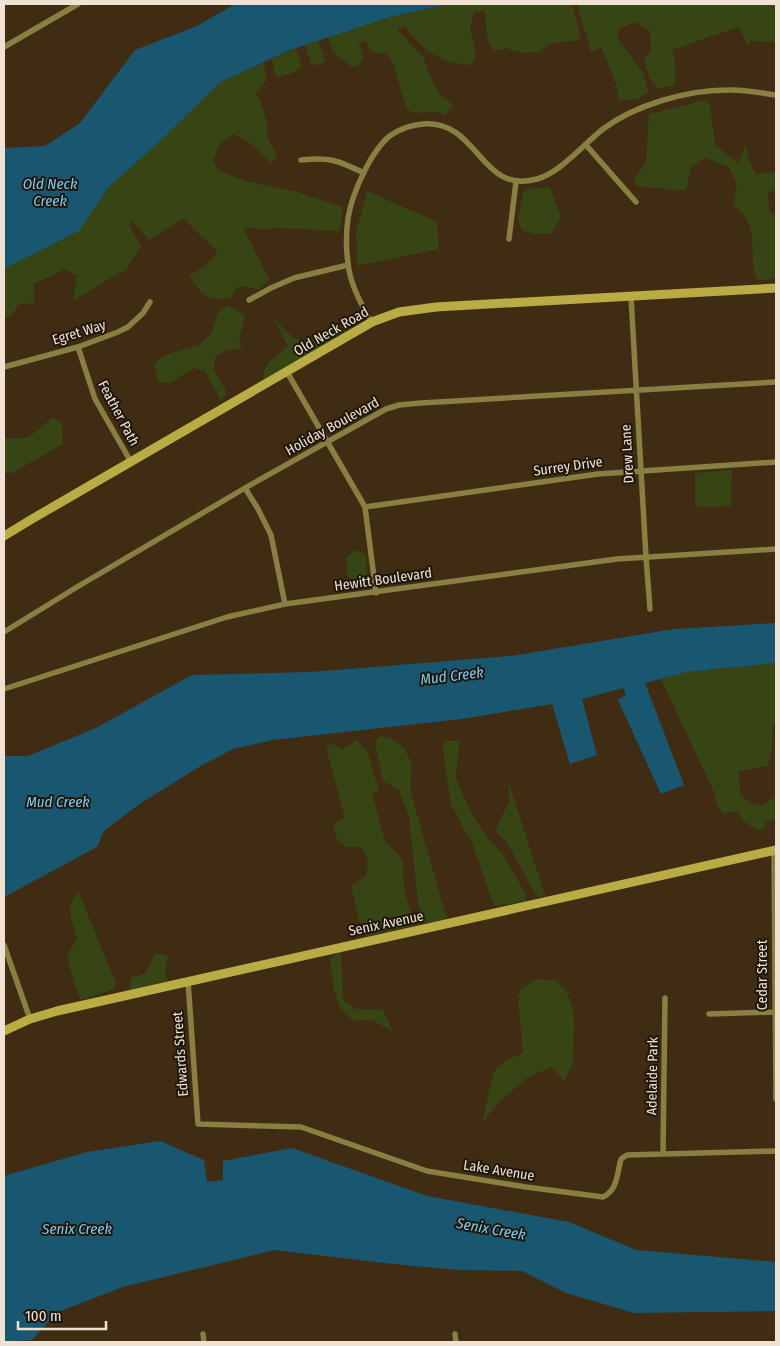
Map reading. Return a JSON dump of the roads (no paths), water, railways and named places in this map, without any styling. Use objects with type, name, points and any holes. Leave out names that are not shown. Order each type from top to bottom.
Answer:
[{"type":"street","points":[[4,47],[78,4]]},
{"type":"street","points":[[372,322],[356,294],[348,265],[348,217],[364,172],[389,137],[402,129],[424,124],[436,125],[459,134],[475,149],[488,167],[494,172],[516,182],[538,179],[547,175],[586,145],[603,129],[624,117],[672,98],[697,92],[728,90],[776,95]]},
{"type":"street","points":[[586,145],[636,202]]},
{"type":"street","points":[[301,160],[335,159],[364,172]]},
{"type":"street","points":[[509,239],[516,182]]},
{"type":"street","points":[[249,300],[294,278],[348,265]]},
{"type":"street","name":"Old Neck Road","points":[[4,536],[372,322],[391,315],[421,309],[776,288]]},
{"type":"street","name":"Drew Lane","points":[[631,297],[650,609]]},
{"type":"street","name":"Egret Way","points":[[4,367],[106,338],[128,327],[143,313],[150,302]]},
{"type":"street","name":"Feather Path","points":[[78,347],[95,399],[131,462]]},
{"type":"street","points":[[287,372],[364,507],[376,593]]},
{"type":"street","name":"Holiday Boulevard","points":[[4,632],[77,586],[245,488],[379,412],[399,405],[776,382]]},
{"type":"street","name":"Surrey Drive","points":[[364,507],[598,474],[776,462]]},
{"type":"street","points":[[245,488],[271,534],[285,604]]},
{"type":"street","name":"Hewitt Boulevard","points":[[4,689],[227,617],[285,604],[617,559],[776,550]]},
{"type":"street","name":"Senix Avenue","points":[[4,1031],[30,1019],[188,981],[775,850]]},
{"type":"street","name":"Cedar Street","points":[[775,850],[776,1099]]},
{"type":"street","points":[[4,945],[30,1019]]},
{"type":"street","name":"Edwards Street","points":[[188,981],[198,1124]]},
{"type":"street","name":"Adelaide Park","points":[[663,1154],[665,998]]},
{"type":"street","points":[[708,1014],[775,1012]]},
{"type":"street","name":"Lake Avenue","points":[[198,1124],[301,1127],[427,1171],[598,1197],[610,1194],[615,1187],[621,1159],[627,1155],[776,1151]]},
{"type":"street","points":[[203,1334],[204,1342]]},
{"type":"street","points":[[455,1334],[456,1342]]},
{"type":"water","name":"Old Neck Creek","points":[[235,4],[448,4],[390,17],[290,50],[219,83],[161,140],[109,187],[79,231],[4,269],[4,148],[45,146],[80,123],[135,50],[197,26]]},
{"type":"water","name":"Mud Creek","points":[[776,623],[776,663],[687,672],[645,683],[684,785],[661,794],[618,700],[626,695],[623,688],[582,699],[597,755],[570,764],[552,704],[462,719],[273,740],[233,749],[199,767],[138,805],[104,831],[97,847],[4,897],[4,756],[28,756],[96,728],[192,675],[311,672],[511,656],[674,629]]},
{"type":"water","name":"Senix Creek","points":[[160,1141],[204,1160],[207,1182],[223,1180],[223,1161],[292,1148],[427,1196],[569,1222],[636,1250],[776,1262],[776,1311],[634,1313],[566,1293],[522,1271],[458,1270],[274,1250],[123,1287],[58,1312],[32,1340],[4,1342],[4,1176],[87,1152]]}]
